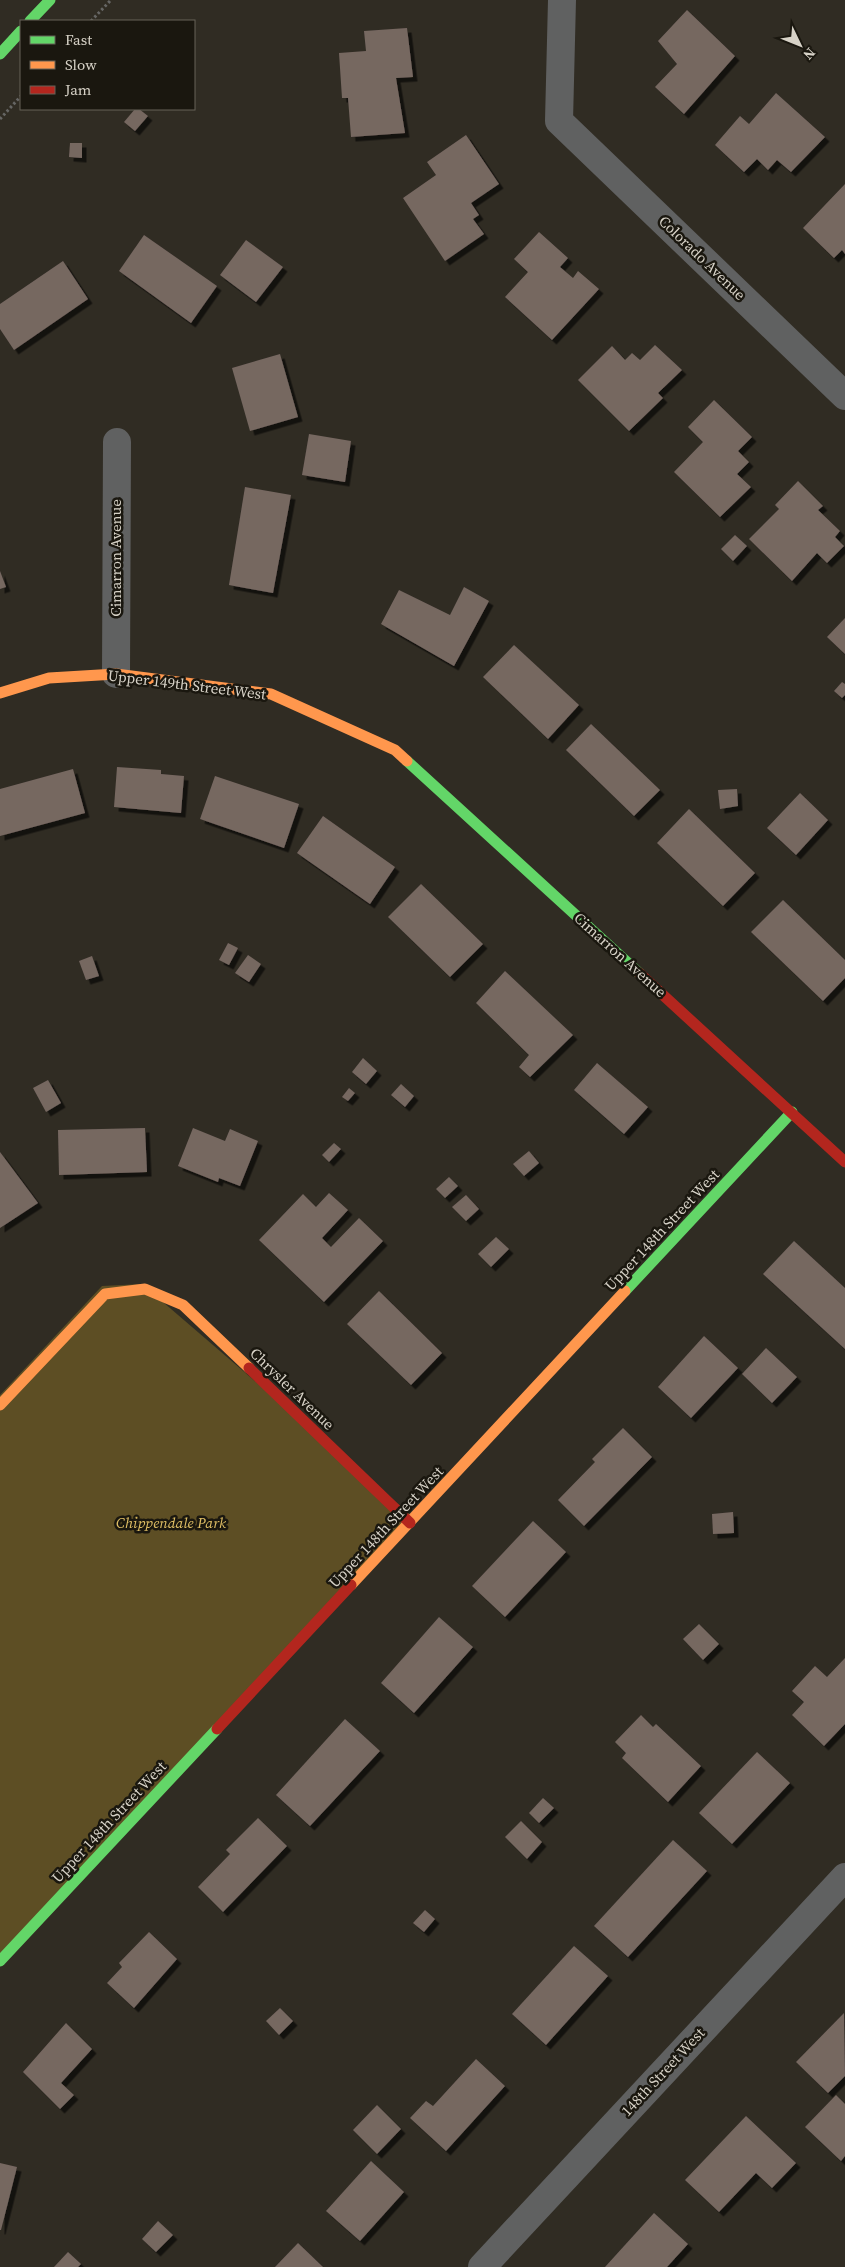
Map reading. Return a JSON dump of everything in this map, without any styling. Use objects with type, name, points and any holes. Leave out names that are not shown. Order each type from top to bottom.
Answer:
[{"type":"main road","points":[[31,20],[50,0]]},
{"type":"main road","points":[[0,54],[20,32]]},
{"type":"main road","name":"Upper 149th Street West","points":[[0,693],[49,678],[116,674],[271,694],[394,750]]},
{"type":"main road","name":"Cimarron Avenue","points":[[394,750],[845,1162]]},
{"type":"main road","name":"Upper 148th Street West","points":[[0,1961],[792,1112]]},
{"type":"main road","name":"Chrysler Avenue","points":[[0,1405],[105,1294],[145,1289],[183,1305],[410,1523]]},
{"type":"street","name":"Colorado Avenue","points":[[562,0],[560,121],[845,396]]},
{"type":"street","name":"Cimarron Avenue","points":[[116,674],[117,442]]},
{"type":"street","name":"148th Street West","points":[[482,2267],[845,1877]]},
{"type":"path","points":[[92,20],[111,0]]},
{"type":"path","points":[[0,119],[20,97]]},
{"type":"green space","name":"Chippendale Park","points":[[142,1284],[412,1516],[0,1957],[0,1395],[102,1286]]},
{"type":"building","points":[[687,10],[735,56],[684,114],[655,87],[677,64],[658,41]]},
{"type":"building","points":[[407,28],[413,77],[396,78],[405,133],[351,137],[348,98],[342,98],[339,53],[366,51],[364,31]]},
{"type":"building","points":[[776,93],[825,137],[791,172],[777,160],[768,170],[757,159],[744,172],[715,145],[740,116],[749,124]]},
{"type":"building","points":[[134,110],[140,110],[148,116],[135,131],[124,122]]},
{"type":"building","points":[[466,135],[499,184],[471,203],[479,215],[473,219],[484,234],[445,261],[403,198],[436,175],[427,162]]},
{"type":"building","points":[[70,143],[82,143],[82,158],[69,157]]},
{"type":"building","points":[[845,184],[845,254],[842,250],[834,258],[803,228]]},
{"type":"building","points":[[539,232],[568,258],[560,267],[573,278],[578,271],[599,289],[552,340],[505,297],[528,272],[514,259]]},
{"type":"building","points":[[144,235],[217,286],[191,323],[119,271]]},
{"type":"building","points":[[246,240],[283,267],[256,302],[220,275]]},
{"type":"building","points":[[63,261],[88,299],[14,350],[0,329],[0,304]]},
{"type":"building","points":[[655,345],[682,370],[658,393],[663,398],[629,431],[578,380],[612,346],[625,360],[632,353],[640,360]]},
{"type":"building","points":[[280,354],[298,417],[250,431],[232,368]]},
{"type":"building","points":[[714,400],[752,437],[738,451],[749,462],[737,474],[751,487],[720,517],[674,472],[703,442],[688,427]]},
{"type":"building","points":[[309,434],[351,441],[345,482],[302,475]]},
{"type":"building","points":[[798,481],[823,506],[818,510],[840,531],[835,537],[844,546],[827,563],[817,553],[792,581],[749,539],[779,509],[775,505]]},
{"type":"building","points":[[245,487],[291,495],[273,593],[229,585]]},
{"type":"building","points":[[735,535],[747,546],[733,561],[721,549]]},
{"type":"building","points":[[0,571],[6,587],[0,589]]},
{"type":"building","points":[[464,587],[489,601],[454,666],[381,624],[399,590],[450,615]]},
{"type":"building","points":[[845,618],[845,654],[827,637]]},
{"type":"building","points":[[514,645],[579,705],[548,739],[483,677]]},
{"type":"building","points":[[842,682],[845,684],[845,695],[842,698],[834,691]]},
{"type":"building","points":[[591,724],[660,790],[634,816],[566,750]]},
{"type":"building","points":[[117,767],[161,770],[161,774],[184,776],[181,813],[114,807]]},
{"type":"building","points":[[73,769],[85,813],[0,836],[0,789]]},
{"type":"building","points":[[215,776],[299,804],[284,848],[200,819]]},
{"type":"building","points":[[737,789],[738,806],[720,809],[718,790]]},
{"type":"building","points":[[800,793],[828,820],[796,855],[767,828]]},
{"type":"building","points":[[689,809],[755,873],[723,906],[657,843]]},
{"type":"building","points":[[323,816],[395,867],[370,904],[297,853]]},
{"type":"building","points":[[421,884],[483,944],[450,977],[388,917]]},
{"type":"building","points":[[783,900],[845,960],[845,978],[823,1001],[751,932]]},
{"type":"building","points":[[228,943],[238,948],[229,965],[219,960]]},
{"type":"building","points":[[248,955],[261,964],[249,982],[235,973]]},
{"type":"building","points":[[92,956],[99,976],[86,980],[79,961]]},
{"type":"building","points":[[505,971],[573,1035],[530,1077],[519,1067],[529,1055],[476,1003]]},
{"type":"building","points":[[363,1058],[377,1071],[366,1084],[352,1072]]},
{"type":"building","points":[[597,1063],[648,1107],[624,1134],[574,1090]]},
{"type":"building","points":[[48,1080],[61,1103],[46,1112],[33,1088]]},
{"type":"building","points":[[401,1084],[414,1096],[405,1107],[391,1095]]},
{"type":"building","points":[[349,1088],[355,1093],[348,1101],[342,1097]]},
{"type":"building","points":[[145,1128],[147,1172],[59,1175],[58,1130]]},
{"type":"building","points":[[193,1128],[225,1141],[230,1129],[258,1141],[240,1186],[219,1178],[218,1182],[178,1166]]},
{"type":"building","points":[[334,1143],[341,1149],[329,1162],[322,1155]]},
{"type":"building","points":[[529,1151],[539,1163],[524,1176],[513,1164]]},
{"type":"building","points":[[0,1152],[38,1203],[0,1228]]},
{"type":"building","points":[[449,1177],[458,1186],[445,1198],[436,1189]]},
{"type":"building","points":[[329,1193],[348,1210],[322,1238],[331,1247],[359,1218],[383,1241],[324,1302],[259,1240],[303,1194],[316,1207]]},
{"type":"building","points":[[466,1195],[479,1209],[466,1221],[452,1207]]},
{"type":"building","points":[[496,1237],[509,1249],[491,1267],[478,1254]]},
{"type":"building","points":[[794,1241],[845,1288],[845,1349],[763,1274]]},
{"type":"building","points":[[379,1291],[442,1353],[411,1385],[347,1324]]},
{"type":"building","points":[[704,1336],[738,1368],[691,1418],[658,1387]]},
{"type":"building","points":[[766,1348],[797,1377],[772,1403],[742,1374]]},
{"type":"building","points":[[623,1428],[652,1457],[584,1526],[558,1500],[595,1462],[592,1459]]},
{"type":"building","points":[[733,1512],[734,1533],[713,1534],[712,1514]]},
{"type":"building","points":[[533,1521],[566,1552],[505,1617],[472,1586]]},
{"type":"building","points":[[439,1617],[473,1647],[414,1713],[381,1683]]},
{"type":"building","points":[[699,1624],[719,1644],[703,1660],[683,1639]]},
{"type":"building","points":[[845,1658],[845,1724],[824,1746],[792,1715],[804,1702],[792,1691],[815,1666],[827,1677]]},
{"type":"building","points":[[641,1715],[653,1727],[656,1724],[701,1766],[668,1802],[622,1758],[626,1753],[615,1742]]},
{"type":"building","points":[[345,1719],[380,1751],[310,1826],[276,1795]]},
{"type":"building","points":[[757,1752],[790,1783],[732,1844],[699,1813]]},
{"type":"building","points":[[543,1798],[554,1808],[539,1823],[529,1813]]},
{"type":"building","points":[[258,1818],[287,1846],[223,1912],[198,1887],[230,1854],[226,1850]]},
{"type":"building","points":[[521,1821],[542,1842],[527,1859],[505,1837]]},
{"type":"building","points":[[673,1840],[707,1871],[628,1957],[594,1926]]},
{"type":"building","points":[[425,1910],[435,1919],[424,1932],[413,1923]]},
{"type":"building","points":[[149,1932],[177,1959],[134,2008],[107,1983],[122,1967],[119,1963]]},
{"type":"building","points":[[574,1946],[608,1976],[546,2045],[512,2014]]},
{"type":"building","points":[[280,2008],[293,2021],[279,2035],[266,2021]]},
{"type":"building","points":[[844,2013],[845,2076],[828,2093],[796,2062]]},
{"type":"building","points":[[66,2023],[92,2049],[61,2083],[74,2095],[60,2109],[23,2072]]},
{"type":"building","points":[[476,2059],[505,2086],[446,2151],[410,2118],[426,2101],[433,2106]]},
{"type":"building","points":[[836,2095],[845,2104],[845,2156],[841,2161],[805,2127]]},
{"type":"building","points":[[377,2105],[401,2129],[377,2154],[353,2130]]},
{"type":"building","points":[[746,2116],[796,2163],[772,2188],[756,2173],[719,2212],[685,2180]]},
{"type":"building","points":[[371,2161],[404,2192],[360,2241],[326,2211]]},
{"type":"building","points":[[0,2163],[17,2167],[1,2230],[0,2230]]},
{"type":"building","points":[[654,2213],[688,2244],[667,2267],[605,2267]]},
{"type":"building","points":[[158,2221],[173,2235],[156,2252],[142,2239]]},
{"type":"building","points":[[298,2243],[323,2267],[275,2267]]},
{"type":"building","points":[[68,2252],[81,2264],[78,2267],[54,2267]]},
{"type":"traffic: fast","points":[[31,20],[50,0]]},
{"type":"traffic: fast","points":[[0,54],[20,32]]},
{"type":"traffic: fast","points":[[407,761],[639,973]]},
{"type":"traffic: fast","points":[[625,1291],[792,1112]]},
{"type":"traffic: fast","points":[[0,1961],[217,1729]]},
{"type":"traffic: slow","points":[[0,693],[49,678],[116,674],[271,694],[395,750],[407,761]]},
{"type":"traffic: slow","points":[[0,1405],[105,1294],[145,1289],[183,1305],[249,1368]]},
{"type":"traffic: slow","points":[[351,1585],[625,1291]]},
{"type":"traffic: jam","points":[[639,973],[845,1162]]},
{"type":"traffic: jam","points":[[249,1368],[410,1523]]},
{"type":"traffic: jam","points":[[217,1729],[351,1585]]}]
